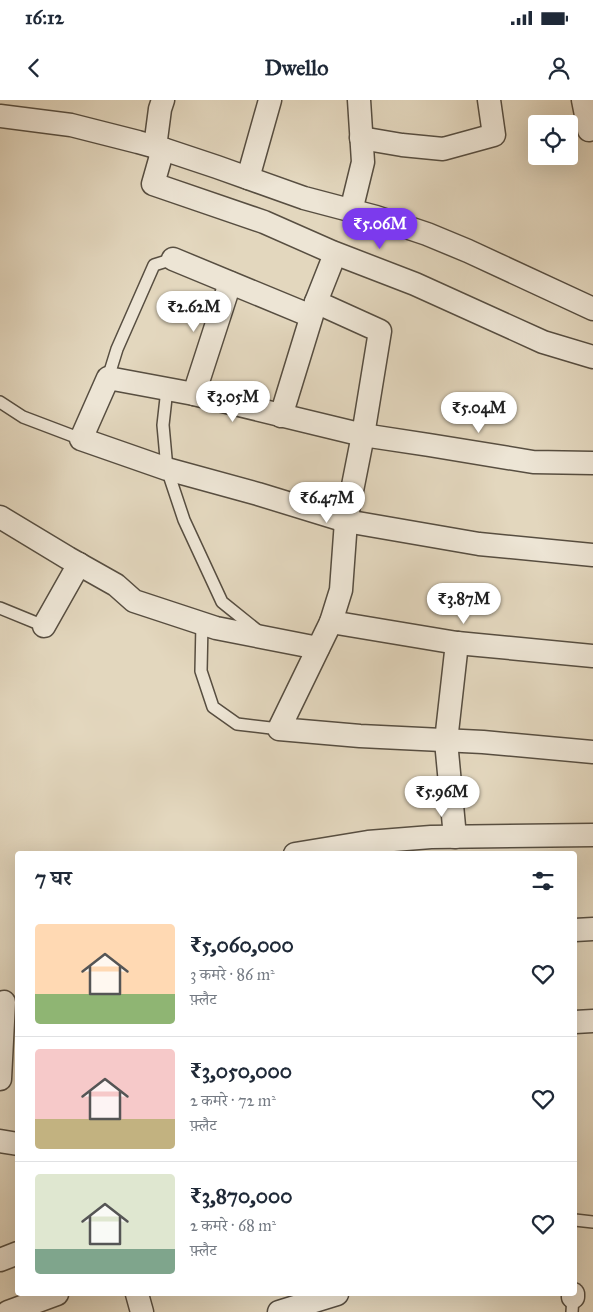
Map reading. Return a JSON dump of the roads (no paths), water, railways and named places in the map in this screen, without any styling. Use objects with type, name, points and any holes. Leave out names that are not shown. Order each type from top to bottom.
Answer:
[{"type":"street","points":[[163,100],[160,109],[159,148],[153,184],[264,222],[335,254],[415,284],[543,342],[593,357]]},
{"type":"street","points":[[248,178],[270,100]]},
{"type":"street","points":[[351,211],[363,162],[359,100]]},
{"type":"street","points":[[361,138],[443,149],[494,135],[489,100]]},
{"type":"street","points":[[583,100],[589,130]]},
{"type":"street","points":[[0,116],[71,125],[159,148],[304,198],[376,217],[427,234],[593,309]]},
{"type":"street","points":[[281,416],[314,309],[335,254]]},
{"type":"street","points":[[172,259],[230,283],[380,331],[363,435],[346,521],[341,590],[331,622],[279,728],[360,736],[484,742],[593,752]]},
{"type":"street","points":[[194,394],[230,283]]},
{"type":"street","points":[[593,463],[533,462],[363,435],[194,394],[108,378],[82,439],[167,469],[346,521],[479,544],[593,555]]},
{"type":"street","points":[[0,517],[116,585],[134,601],[216,628],[318,648]]},
{"type":"street","points":[[44,626],[79,564]]},
{"type":"street","points":[[331,622],[458,643],[593,656]]},
{"type":"street","points":[[454,837],[446,741],[458,643]]},
{"type":"street","points":[[332,851],[368,848],[431,837],[593,835]]},
{"type":"street","points":[[577,930],[593,929]]},
{"type":"street","points":[[0,1079],[7,1002]]},
{"type":"street","points":[[577,1022],[593,1022]]},
{"type":"street","points":[[0,1141],[15,1144]]},
{"type":"street","points":[[0,1260],[15,1254]]},
{"type":"street","points":[[8,1312],[52,1296]]},
{"type":"street","points":[[138,1296],[142,1312]]},
{"type":"street","points":[[279,1312],[331,1296]]},
{"type":"lane","points":[[108,378],[117,349],[154,265],[172,259]]},
{"type":"lane","points":[[167,389],[162,425],[167,469],[184,520],[222,602],[267,638]]},
{"type":"lane","points":[[0,402],[23,416],[82,439]]},
{"type":"lane","points":[[0,608],[44,626]]},
{"type":"lane","points":[[202,623],[201,671],[213,707],[238,724],[279,728]]},
{"type":"lane","points":[[577,1220],[593,1222]]}]
